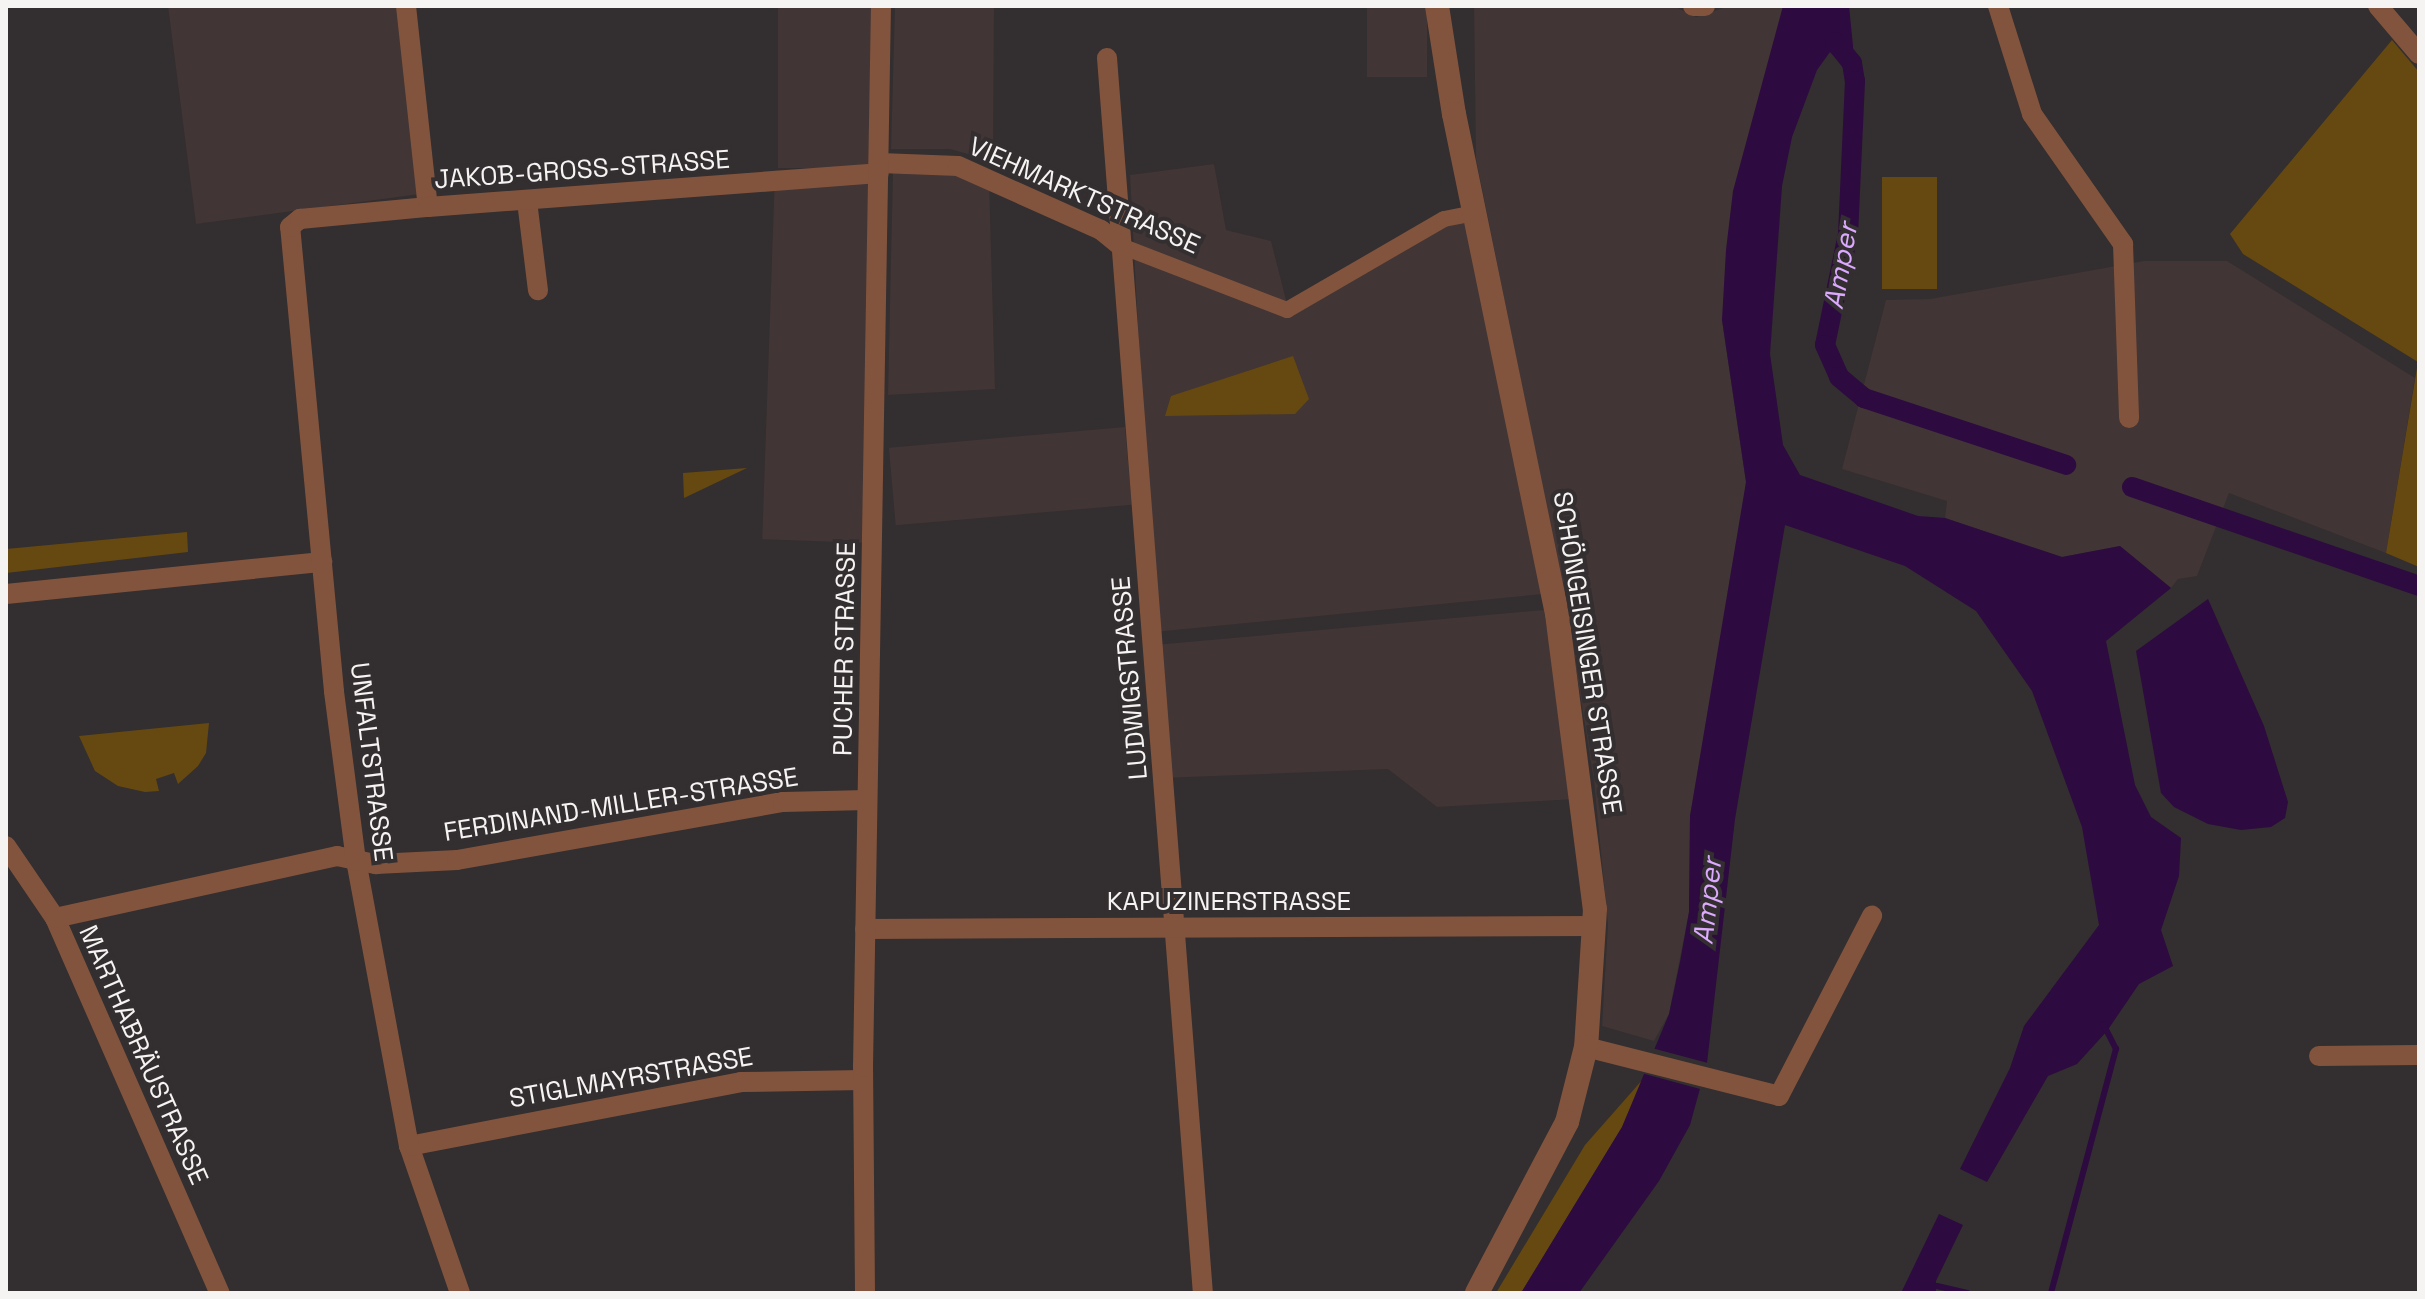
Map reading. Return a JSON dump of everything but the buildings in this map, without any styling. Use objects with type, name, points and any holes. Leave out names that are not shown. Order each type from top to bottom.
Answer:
[{"type":"street","points":[[406,6],[428,207]]},
{"type":"street","name":"PUCHER STRASSE","points":[[865,1293],[863,1080],[881,6]]},
{"type":"street","name":"SCHÖNGEISINGER STRASSE","points":[[1437,6],[1475,213],[1559,626],[1591,856],[1594,926],[1586,1047],[1557,1147],[1477,1293]]},
{"type":"street","points":[[1693,6],[1705,6]]},
{"type":"street","points":[[1998,6],[2032,114],[2123,244],[2129,418]]},
{"type":"street","points":[[2378,6],[2419,54]]},
{"type":"street","name":"LUDWIGSTRASSE","points":[[1107,58],[1203,1293]]},
{"type":"street","name":"VIEHMARKTSTRASSE","points":[[880,168],[958,166],[1101,230],[1121,246],[1287,310],[1444,219],[1475,213]]},
{"type":"street","name":"JAKOB-GROSS-STRASSE","points":[[290,227],[300,219],[880,168]]},
{"type":"street","points":[[527,201],[538,290]]},
{"type":"street","name":"UNFALTSTRASSE","points":[[290,227],[322,562],[356,861],[409,1146],[460,1293]]},
{"type":"street","points":[[6,594],[322,562]]},
{"type":"street","name":"FERDINAND-MILLER-STRASSE","points":[[55,918],[337,856],[356,861],[457,860],[783,802],[867,800]]},
{"type":"street","name":"MARTHABRÄUSTRASSE","points":[[6,846],[55,918],[220,1293]]},
{"type":"street","points":[[1586,1047],[1779,1096],[1872,916]]},
{"type":"street","name":"KAPUZINERSTRASSE","points":[[865,929],[1594,926]]},
{"type":"street","points":[[2319,1056],[2419,1055]]},
{"type":"street","name":"STIGLMAYRSTRASSE","points":[[409,1146],[741,1082],[863,1080]]},
{"type":"shaded area","points":[[168,6],[397,6],[420,194],[196,224]]},
{"type":"shaded area","points":[[778,6],[872,6],[872,168],[778,168]]},
{"type":"shaded area","points":[[895,6],[994,6],[993,161],[950,149],[891,149]]},
{"type":"shaded area","points":[[1367,6],[1427,6],[1427,77],[1367,77]]},
{"type":"shaded area","points":[[1474,6],[1674,6],[1696,17],[1729,6],[1783,6],[1722,320],[1746,482],[1739,542],[1690,816],[1689,912],[1669,1014],[1654,1041],[1602,1026],[1608,924],[1594,781],[1565,599],[1476,159]]},
{"type":"shaded area","points":[[2392,40],[2419,72],[2419,567],[2386,553],[2418,362],[2243,254],[2230,234]]},
{"type":"shaded area","points":[[1214,164],[1226,230],[1271,241],[1288,308],[1468,205],[1543,594],[1154,632],[1130,175]]},
{"type":"shaded area","points":[[893,170],[989,179],[995,389],[888,395]]},
{"type":"shaded area","points":[[775,171],[875,174],[862,543],[762,539]]},
{"type":"shaded area","points":[[1882,177],[1937,177],[1937,289],[1882,289]]},
{"type":"shaded area","points":[[2144,261],[2227,261],[2415,378],[2386,553],[2229,493],[2197,576],[2178,579],[2171,588],[2120,546],[2062,557],[1945,518],[1947,501],[1842,469],[1886,300],[1930,299]]},
{"type":"shaded area","points":[[1293,356],[1309,399],[1295,414],[1165,416],[1171,396]]},
{"type":"shaded area","points":[[1125,427],[1132,505],[896,525],[889,448]]},
{"type":"shaded area","points":[[747,468],[684,498],[683,473]]},
{"type":"shaded area","points":[[187,532],[188,552],[6,573],[6,549]]},
{"type":"shaded area","points":[[1544,610],[1575,799],[1437,807],[1388,769],[1163,778],[1154,645]]},
{"type":"shaded area","points":[[209,723],[206,753],[198,766],[178,784],[174,773],[156,779],[159,791],[145,792],[118,786],[95,771],[79,736]]},
{"type":"shaded area","points":[[1644,1078],[1622,1127],[1521,1293],[1496,1293],[1585,1145]]},
{"type":"water","points":[[1783,6],[1849,6],[1853,46],[1852,63],[1841,62],[1830,52],[1817,70],[1792,137],[1782,186],[1770,354],[1783,445],[1800,475],[1918,516],[1945,518],[2062,557],[2120,546],[2171,588],[2106,641],[2135,785],[2151,817],[2181,838],[2179,876],[2161,930],[2173,966],[2139,984],[2107,1031],[2077,1064],[2048,1076],[1987,1182],[1960,1169],[2010,1068],[2024,1026],[2099,925],[2082,827],[2032,691],[1976,611],[1905,566],[1785,525],[1735,819],[1707,1063],[1690,1125],[1659,1181],[1579,1293],[1521,1293],[1622,1127],[1669,1014],[1680,962],[1689,912],[1690,816],[1746,482],[1722,320],[1726,250],[1733,191]]},
{"type":"water","points":[[2208,599],[2264,726],[2288,802],[2285,818],[2271,827],[2241,830],[2208,824],[2174,807],[2161,793],[2136,651]]},
{"type":"water","points":[[1939,1214],[1963,1225],[1936,1281],[1936,1293],[1901,1293]]},
{"type":"pier","points":[[1648,1047],[1711,1064],[1704,1090],[1641,1073]]},
{"type":"waterway","name":"Amper","points":[[1835,42],[1852,63],[1855,81],[1848,234],[1825,345],[1839,377],[1864,398],[2066,465]]},
{"type":"waterway","name":"Amper","points":[[2132,487],[2419,586]]},
{"type":"waterway","name":"Amper","points":[[2051,1293],[2116,1049],[2103,1024]]},
{"type":"waterway","points":[[1937,1286],[1967,1293]]}]
